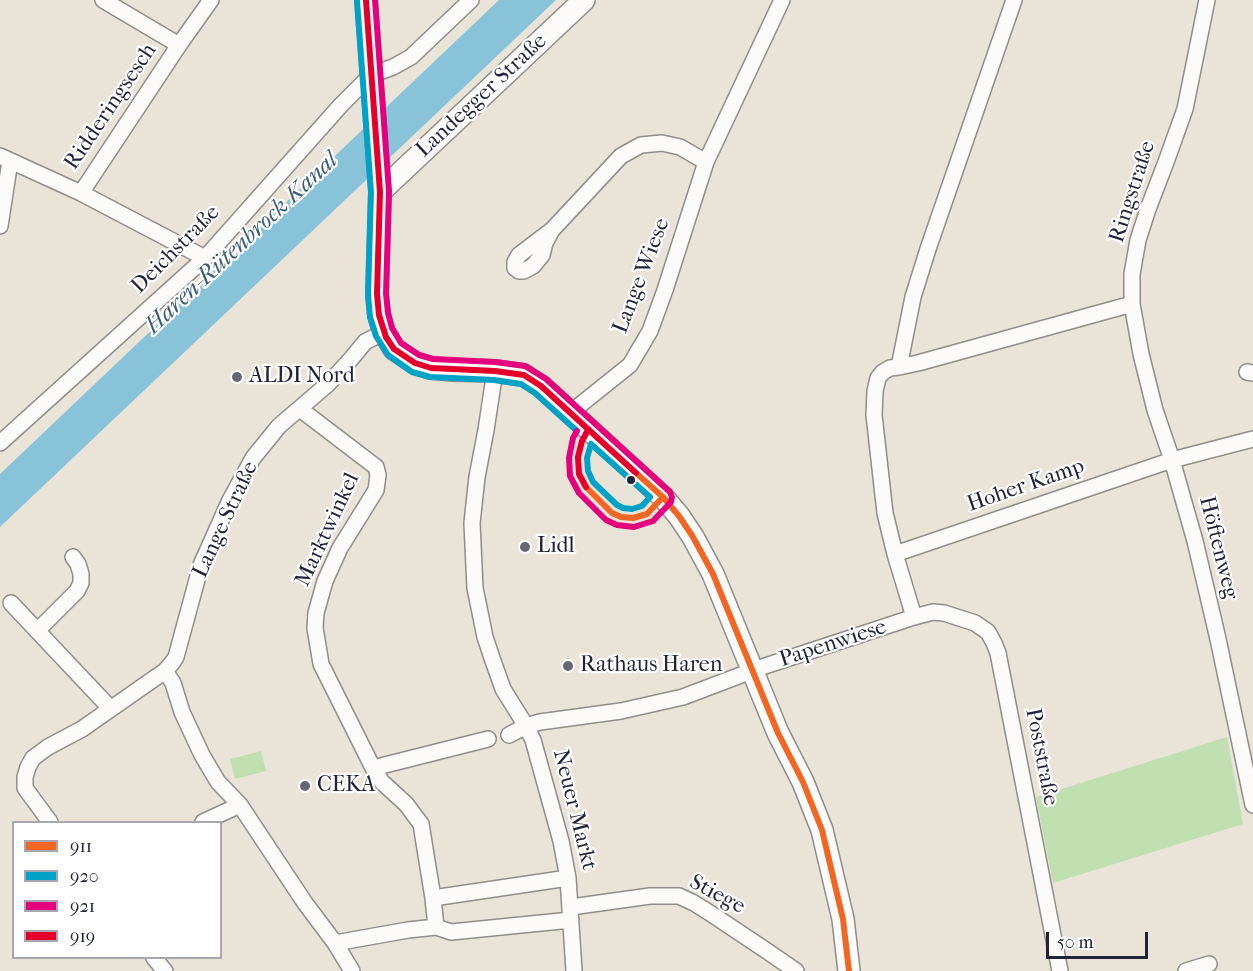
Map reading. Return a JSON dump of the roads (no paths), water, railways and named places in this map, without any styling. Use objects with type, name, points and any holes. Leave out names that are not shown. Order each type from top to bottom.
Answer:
[{"type":"street","name":"Ridderingsesch","points":[[103,0],[179,45]]},
{"type":"street","name":"Ridderingsesch","points":[[81,193],[211,0]]},
{"type":"street","points":[[366,0],[379,184],[377,294],[379,315],[384,332]]},
{"type":"street","points":[[371,75],[411,57],[471,0]]},
{"type":"street","name":"Landegger Straße","points":[[379,184],[584,0]]},
{"type":"street","name":"Lange Wiese","points":[[570,413],[630,364],[650,331],[706,162],[782,0]]},
{"type":"street","points":[[899,368],[913,297],[928,249],[1014,0]]},
{"type":"street","name":"Ringstraße","points":[[1132,304],[1132,274],[1138,240],[1185,109],[1207,0]]},
{"type":"street","name":"Deichstraße","points":[[0,443],[205,258],[341,105],[371,75]]},
{"type":"street","points":[[552,230],[621,156],[641,145],[662,143],[680,147],[706,162]]},
{"type":"street","name":"Ridderingsesch","points":[[0,226],[5,158],[81,193],[205,258]]},
{"type":"street","points":[[914,617],[885,513],[874,415],[878,378],[890,368],[899,368],[1132,304]]},
{"type":"street","name":"Höftenweg","points":[[1132,304],[1141,354],[1155,410],[1195,541],[1253,805]]},
{"type":"street","name":"Papenwiese","points":[[384,332],[394,349],[415,363],[431,368],[495,370],[524,375],[541,386],[663,497],[693,537],[713,574],[753,671]]},
{"type":"street","name":"Lange Straße","points":[[165,671],[176,657],[201,565],[230,500],[253,458],[279,426],[335,376],[365,342],[384,332]]},
{"type":"street","name":"Neuer Markt","points":[[495,370],[477,477],[472,523],[475,588],[485,637],[503,689],[533,740],[561,841],[568,878],[574,971]]},
{"type":"street","name":"Marktwinkel","points":[[300,409],[376,467],[378,475],[376,490],[340,548],[325,581],[316,614],[315,628],[321,664],[373,768],[382,782],[406,804],[420,824],[433,898],[443,929]]},
{"type":"street","name":"Hoher Kamp","points":[[895,554],[1172,460],[1253,440]]},
{"type":"street","points":[[37,631],[77,591],[81,583],[78,564],[73,557]]},
{"type":"street","points":[[11,603],[111,709]]},
{"type":"street","name":"Poststraße","points":[[914,617],[933,612],[975,622],[988,632],[994,643],[1060,971]]},
{"type":"street","name":"Papenwiese","points":[[526,726],[621,711],[683,697],[914,617]]},
{"type":"street","points":[[49,821],[26,789],[24,777],[33,758],[48,747],[82,729],[165,671],[173,683],[182,712],[202,755],[218,782],[240,805],[352,971]]},
{"type":"street","points":[[753,671],[822,830],[843,919],[849,971]]},
{"type":"street","points":[[509,735],[526,726]]},
{"type":"street","points":[[373,768],[488,739]]},
{"type":"street","points":[[205,821],[240,805]]},
{"type":"street","points":[[433,898],[568,878]]},
{"type":"street","name":"Stiege","points":[[335,943],[381,934],[443,929],[571,913],[650,896],[678,896],[713,915],[796,971]]},
{"type":"street","points":[[156,959],[165,971]]},
{"type":"street","points":[[1186,971],[1209,964]]},
{"type":"water","points":[[499,0],[556,0],[0,527],[0,474]]},
{"type":"place","name":"ALDI Nord","points":[[237,377]]},
{"type":"place","name":"Lidl","points":[[525,547]]},
{"type":"place","name":"Rathaus Haren","points":[[568,666]]},
{"type":"place","name":"CEKA","points":[[305,786]]},
{"type":"water label","name":"Haren-Rütenbrock Kanal","points":[[242,244]]}]
